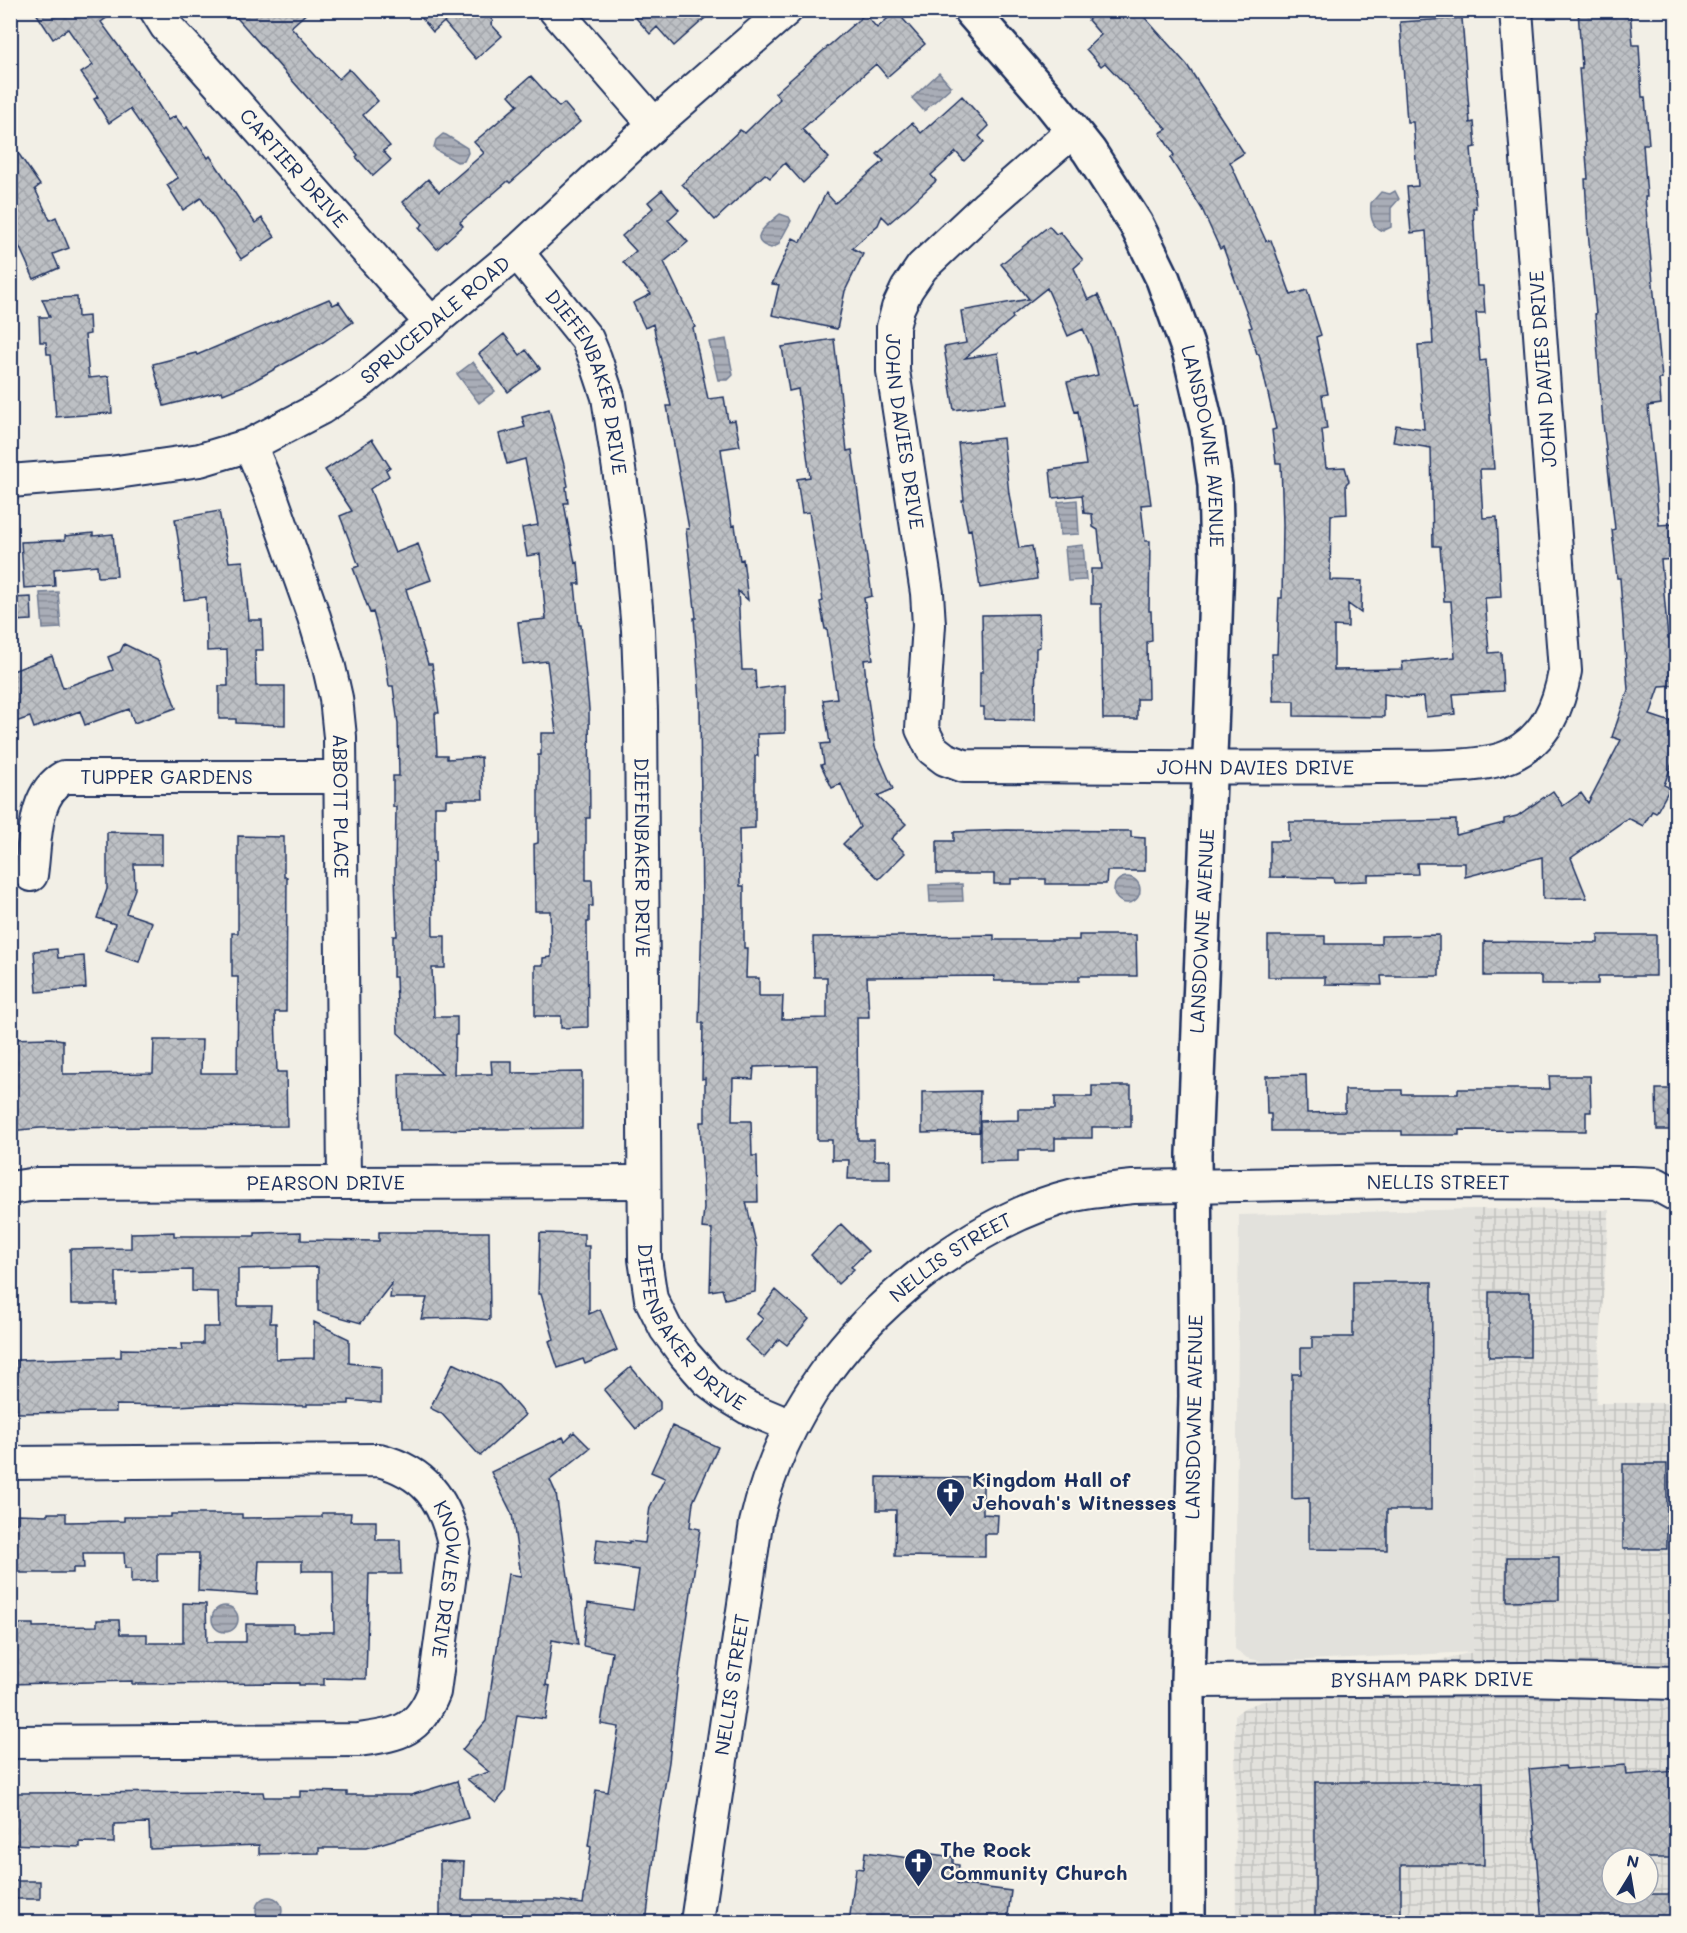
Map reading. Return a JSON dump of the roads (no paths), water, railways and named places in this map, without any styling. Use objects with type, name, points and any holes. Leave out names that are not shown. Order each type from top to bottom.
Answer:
[{"type":"main road","name":"LANSDOWNE AVENUE","points":[[970,10],[1073,130],[1121,198],[1163,279],[1190,354],[1205,418],[1215,488],[1217,560],[1194,1155],[1196,1396],[1188,1681],[1188,1923]]},
{"type":"street","name":"CARTIER DRIVE","points":[[156,10],[166,26],[432,324]]},
{"type":"street","points":[[555,10],[654,124]]},
{"type":"street","name":"SPRUCEDALE ROAD","points":[[10,481],[155,467],[200,460],[250,445],[321,408],[361,382],[517,252],[654,124],[786,10]]},
{"type":"street","name":"JOHN DAVIES DRIVE","points":[[1073,130],[922,267],[907,289],[898,308],[893,327],[893,371],[927,593],[927,657],[922,729],[932,749],[945,759],[964,766],[1209,768],[1447,765],[1497,761],[1513,755],[1538,737],[1558,704],[1565,671],[1516,10]]},
{"type":"street","name":"DIEFENBAKER DRIVE","points":[[517,252],[587,339],[599,367],[608,397],[630,542],[639,630],[645,1259],[651,1299],[666,1329],[707,1380],[748,1408],[791,1426]]},
{"type":"street","name":"ABBOTT PLACE","points":[[250,445],[304,584],[336,698],[340,777],[344,1183]]},
{"type":"street","name":"TUPPER GARDENS","points":[[31,875],[42,801],[55,782],[64,777],[340,777]]},
{"type":"street","name":"PEARSON DRIVE","points":[[10,1188],[37,1184],[644,1182]]},
{"type":"street","name":"NELLIS STREET","points":[[697,1923],[756,1523],[771,1468],[791,1426],[823,1374],[862,1326],[908,1284],[969,1240],[1036,1207],[1075,1195],[1133,1187],[1393,1182],[1632,1183],[1656,1184],[1677,1196]]},
{"type":"street","name":"KNOWLES DRIVE","points":[[10,1463],[379,1460],[415,1475],[427,1485],[438,1498],[451,1528],[454,1544],[434,1692],[429,1705],[420,1717],[399,1733],[359,1740],[10,1742]]},
{"type":"street","name":"BYSHAM PARK DRIVE","points":[[1188,1681],[1526,1679],[1677,1683]]},
{"type":"place","name":"Kingdom Hall of Jehovah's Witnesses","points":[[951,1518]]},
{"type":"place","name":"The Rock Community Church","points":[[919,1888]]}]
